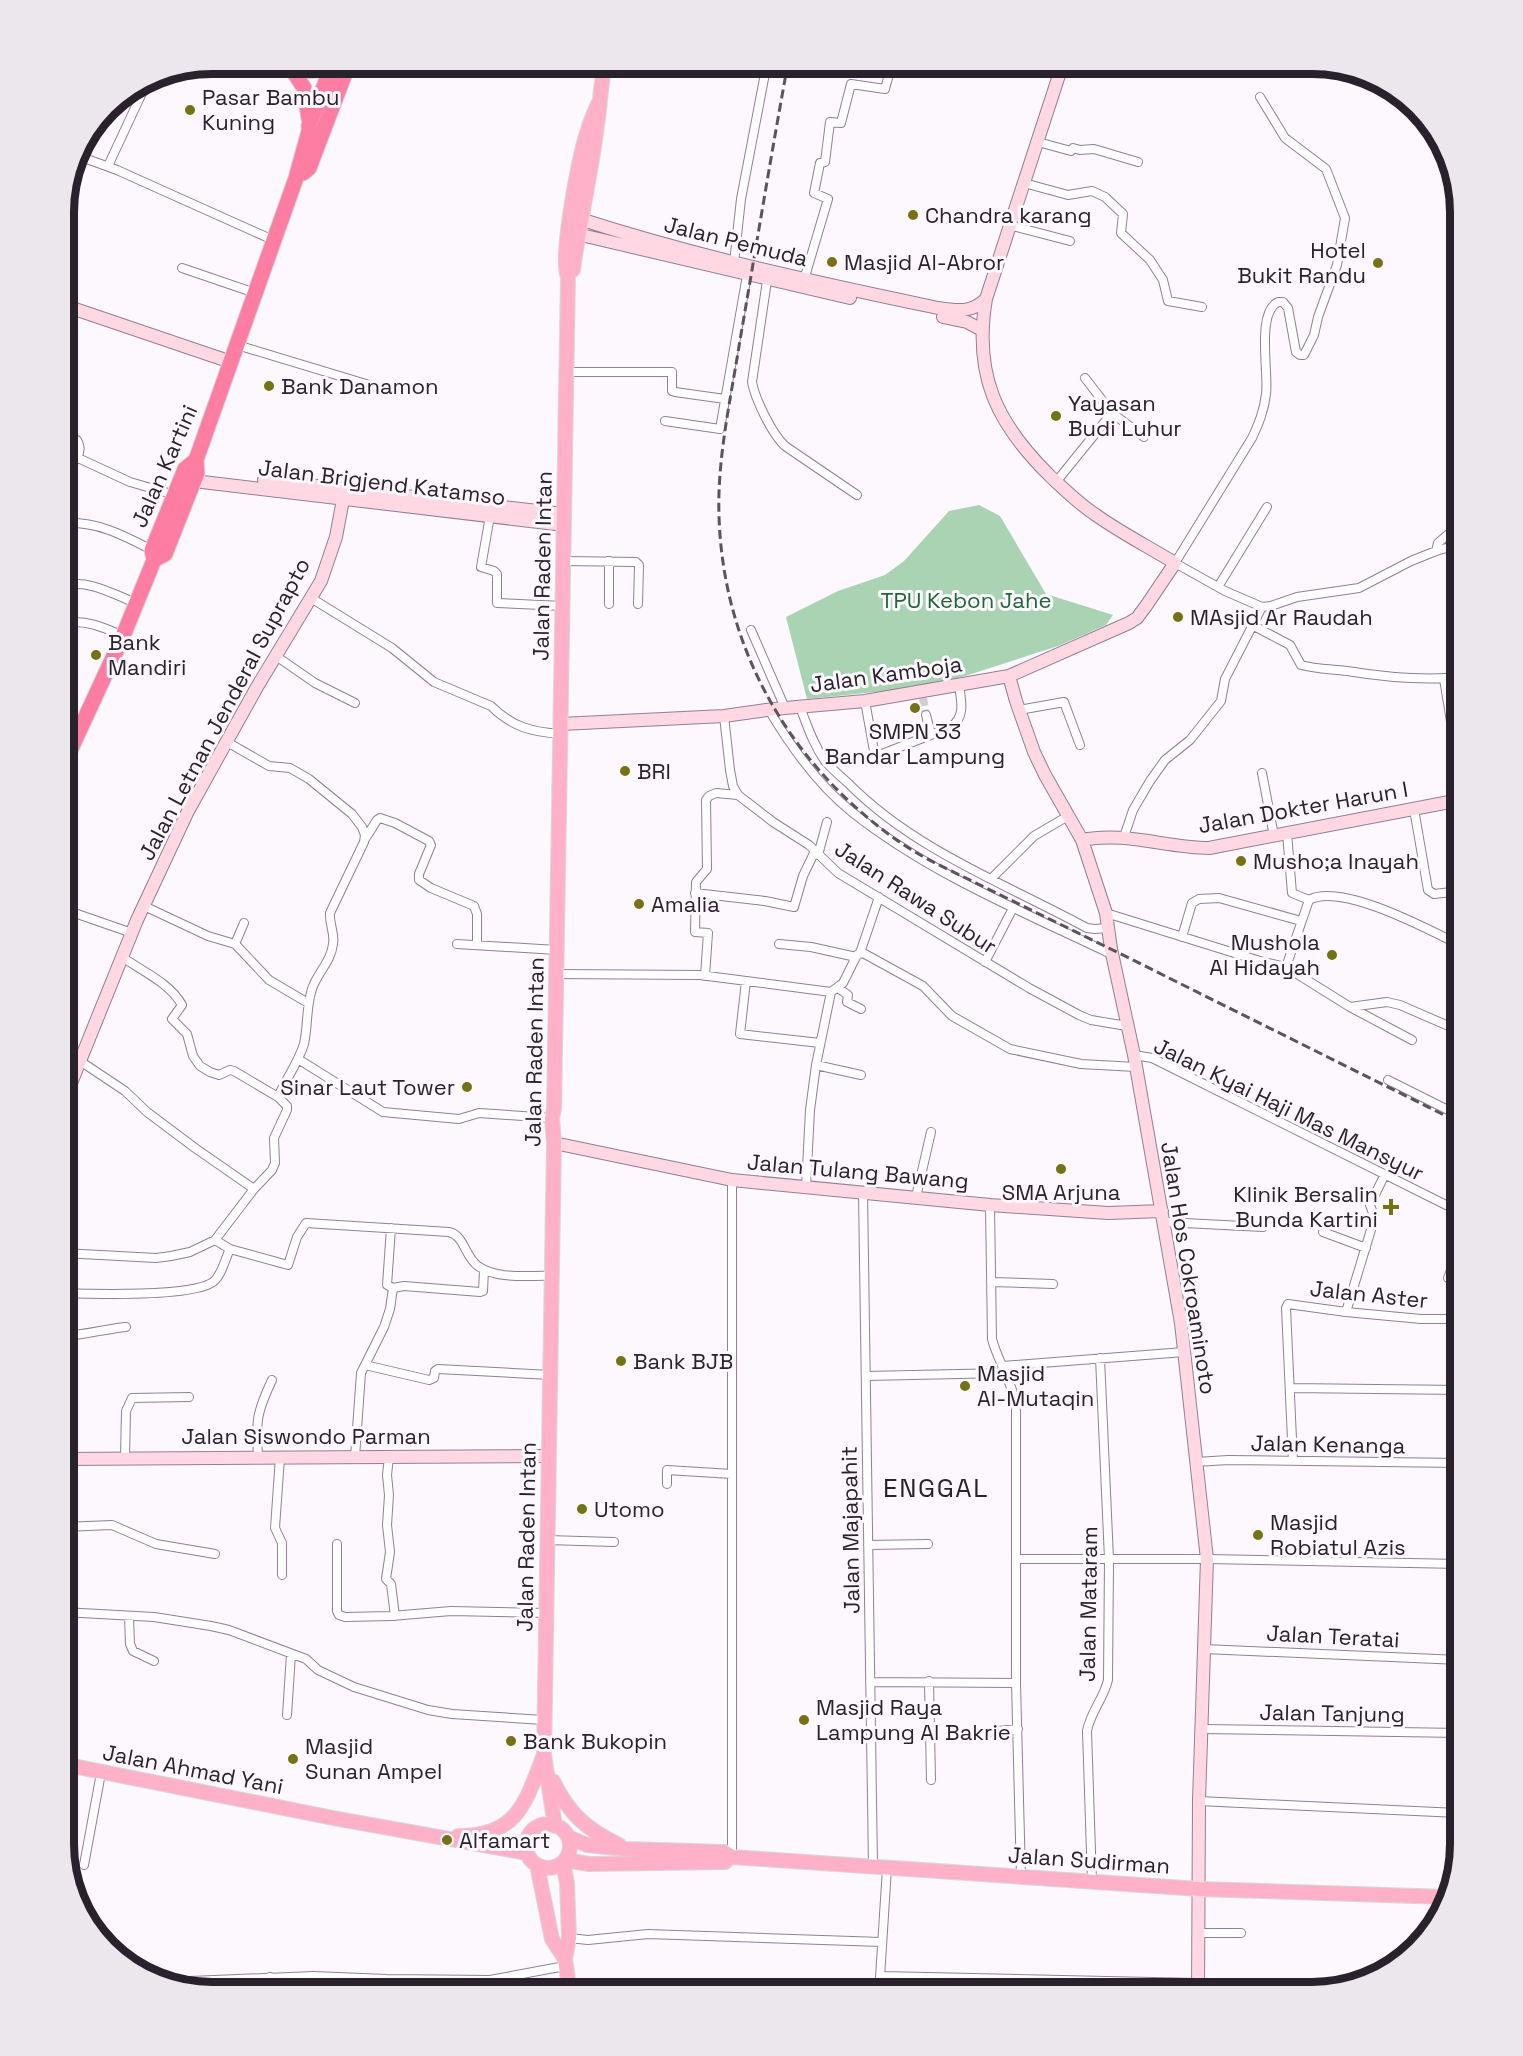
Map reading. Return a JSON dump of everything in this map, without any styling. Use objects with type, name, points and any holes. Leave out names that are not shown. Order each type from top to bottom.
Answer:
[{"type":"highway","points":[[295,74],[304,88],[309,125]]},
{"type":"highway","name":"Jalan Kartini","points":[[74,742],[123,636],[186,469],[196,471],[231,362],[296,178],[309,125],[328,74]]},
{"type":"highway","name":"Jalan Kartini","points":[[296,178],[309,168],[345,74]]},
{"type":"highway","points":[[153,555],[165,554],[196,471]]},
{"type":"main road","name":"Jalan Raden Intan","points":[[568,277],[573,271],[577,234],[597,131],[598,104],[603,74]]},
{"type":"main road","name":"Jalan Raden Intan","points":[[555,1826],[545,1760],[544,1720],[554,1143],[552,1118],[557,974],[567,372],[568,277],[565,270],[570,213],[587,131],[598,104]]},
{"type":"main road","points":[[432,1836],[468,1836],[489,1832],[507,1824],[519,1812],[545,1760]]},
{"type":"main road","points":[[545,1760],[561,1797],[577,1819],[601,1836],[626,1849]]},
{"type":"main road","name":"Jalan Ahmad Yani","points":[[74,1767],[527,1853]]},
{"type":"main road","points":[[537,1865],[546,1868],[555,1867],[564,1862],[570,1845],[568,1837],[561,1828],[548,1825],[535,1829],[527,1840],[527,1853],[537,1865],[552,1939],[565,1962]]},
{"type":"main road","name":"Jalan Sudirman","points":[[568,1837],[587,1845],[626,1849],[724,1852],[731,1857],[1199,1889],[1439,1898]]},
{"type":"main road","name":"Jalan Sudirman","points":[[564,1862],[589,1864],[725,1862],[731,1857]]},
{"type":"main road","points":[[564,1862],[569,1938],[565,1962],[568,1982]]},
{"type":"street","points":[[734,263],[741,199],[766,74]]},
{"type":"street","points":[[804,280],[828,199],[814,193],[820,163],[825,162],[830,122],[841,123],[850,84],[885,89],[889,74]]},
{"type":"street","points":[[1060,74],[986,299],[981,330],[987,379],[1000,414],[1020,445],[1056,482],[1095,515],[1218,587],[1262,607],[1297,597],[1359,588],[1411,561],[1450,547]]},
{"type":"street","points":[[108,166],[143,92]]},
{"type":"street","points":[[1175,563],[1252,438],[1261,419],[1267,391],[1265,325],[1270,309],[1278,302],[1283,302],[1288,308],[1296,352],[1304,355],[1314,335],[1318,316],[1342,248],[1345,218],[1326,169],[1285,138],[1260,97]]},
{"type":"street","points":[[1038,142],[1071,151],[1073,148],[1094,149],[1138,162]]},
{"type":"street","points":[[84,158],[108,166],[273,240]]},
{"type":"street","points":[[1024,183],[1058,194],[1068,195],[1092,190],[1105,197],[1123,213],[1121,233],[1150,260],[1163,280],[1168,301],[1203,307]]},
{"type":"street","name":"Jalan Pemuda","points":[[580,219],[630,241]]},
{"type":"street","points":[[1009,225],[1070,241]]},
{"type":"street","name":"Jalan Pemuda","points":[[577,234],[630,241],[719,264],[747,275],[957,320],[981,330]]},
{"type":"street","name":"Jalan Pemuda","points":[[719,264],[734,263],[767,279],[804,280],[956,311],[973,309],[986,299]]},
{"type":"street","points":[[182,268],[255,293]]},
{"type":"street","points":[[665,421],[720,429],[747,275]]},
{"type":"street","points":[[767,279],[752,382],[754,391],[776,437],[785,446],[857,495]]},
{"type":"street","points":[[74,309],[231,362]]},
{"type":"street","points":[[237,345],[376,387]]},
{"type":"street","points":[[567,372],[672,372],[672,391],[725,399]]},
{"type":"street","points":[[1085,378],[1112,413],[1144,437]]},
{"type":"street","points":[[1056,482],[1112,413]]},
{"type":"street","points":[[74,439],[80,443],[78,458],[74,461]]},
{"type":"street","points":[[78,458],[122,478],[176,495]]},
{"type":"street","name":"Jalan Brigjend Katamso","points":[[196,471],[267,485],[564,519]]},
{"type":"street","name":"Jalan Brigjend Katamso","points":[[344,494],[490,516],[564,519]]},
{"type":"street","name":"Jalan Letnan Jenderal Suprapto","points":[[74,1076],[132,933],[188,811],[321,581],[344,494]]},
{"type":"street","points":[[1218,587],[1267,507]]},
{"type":"street","points":[[490,516],[481,567],[498,574],[497,603],[563,606]]},
{"type":"street","points":[[74,524],[91,525],[112,530],[153,555]]},
{"type":"street","points":[[1436,551],[1438,543],[1450,533]]},
{"type":"street","points":[[564,561],[636,562],[639,565],[638,604]]},
{"type":"street","points":[[609,561],[609,604]]},
{"type":"street","name":"Jalan Kamboja","points":[[561,729],[724,717],[785,708],[922,695],[959,685],[1009,676],[1133,621],[1175,563]]},
{"type":"street","points":[[74,584],[84,584],[136,603]]},
{"type":"street","points":[[312,598],[392,648],[422,673],[444,687],[491,706],[515,724],[535,732],[561,729]]},
{"type":"street","points":[[1124,837],[1132,810],[1140,795],[1165,760],[1190,740],[1221,701],[1225,679],[1262,607]]},
{"type":"street","points":[[74,623],[91,623],[123,636]]},
{"type":"street","points":[[1252,625],[1290,645],[1301,665],[1316,669],[1396,678],[1450,678]]},
{"type":"street","points":[[751,630],[785,708]]},
{"type":"street","points":[[276,656],[315,683],[355,703]]},
{"type":"street","name":"Jalan Hos Cokroaminoto","points":[[1009,676],[1019,710],[1045,775],[1082,840],[1106,913],[1163,1216],[1184,1352],[1207,1559],[1199,1801],[1198,1982]]},
{"type":"street","points":[[1444,679],[1450,715]]},
{"type":"street","points":[[865,701],[875,753],[882,754],[956,723],[962,710],[959,685]]},
{"type":"street","points":[[1019,710],[1064,702],[1080,745]]},
{"type":"street","points":[[800,707],[810,735],[825,761],[860,796],[896,824],[991,879],[1087,928],[1108,928]]},
{"type":"street","points":[[769,710],[784,735],[814,774],[860,818],[916,858],[1113,955]]},
{"type":"street","points":[[926,715],[931,734]]},
{"type":"street","points":[[724,717],[730,770],[733,786],[738,795]]},
{"type":"street","points":[[227,742],[269,766],[290,768],[309,779],[352,814],[362,827],[365,839]]},
{"type":"street","points":[[1262,773],[1274,836]]},
{"type":"street","points":[[705,976],[708,933],[695,932],[695,893],[696,882],[707,868],[707,798],[716,793],[738,795]]},
{"type":"street","name":"Jalan Rawa Subur","points":[[738,795],[817,853],[838,873],[986,962],[1079,1016],[1127,1026]]},
{"type":"street","name":"Jalan Dokter Harun I","points":[[1082,840],[1099,836],[1124,837],[1174,846],[1209,848],[1450,802]]},
{"type":"street","points":[[1414,809],[1426,885],[1429,891],[1439,894],[1450,892]]},
{"type":"street","points":[[991,879],[1034,836],[1068,816]]},
{"type":"street","points":[[278,1097],[298,1059],[304,1041],[308,1003],[314,985],[328,962],[333,947],[334,936],[330,925],[330,913],[376,820],[380,819],[394,824],[429,841],[431,845],[419,874],[419,880],[431,888],[474,906],[477,914],[477,945]]},
{"type":"street","points":[[695,893],[795,906],[803,876],[817,853],[827,822]]},
{"type":"street","points":[[1287,833],[1292,892],[1309,900],[1320,897],[1355,900],[1384,909],[1450,940]]},
{"type":"street","points":[[806,1187],[810,1110],[820,1042],[835,990],[843,983],[858,955],[879,897]]},
{"type":"street","points":[[1182,937],[1192,903],[1204,898],[1224,899],[1301,921]]},
{"type":"street","points":[[1286,967],[1309,900]]},
{"type":"street","points":[[144,906],[208,936],[235,944],[269,980],[308,1003]]},
{"type":"street","points":[[986,962],[1011,912]]},
{"type":"street","points":[[74,913],[132,933]]},
{"type":"street","points":[[1106,913],[1286,967],[1350,1007],[1412,1040]]},
{"type":"street","points":[[235,944],[244,923]]},
{"type":"street","points":[[457,944],[557,950]]},
{"type":"street","points":[[778,944],[858,955],[923,986],[952,1016],[1010,1049],[1081,1064],[1135,1061]]},
{"type":"street","points":[[74,1254],[156,1258],[190,1252],[215,1240],[254,1189],[272,1170],[275,1163],[274,1138],[287,1110],[278,1097],[234,1071],[225,1071],[219,1075],[200,1066],[193,1056],[187,1034],[172,1019],[182,1005],[175,994],[164,984],[122,957]]},
{"type":"street","points":[[557,974],[705,976],[835,990],[848,995],[847,1002],[861,1009]]},
{"type":"street","points":[[746,981],[740,1034],[820,1042]]},
{"type":"street","points":[[1350,1007],[1387,1002],[1400,1005],[1450,1027]]},
{"type":"street","name":"Jalan Kyai Haji Mas Mansyur","points":[[1135,1061],[1152,1058],[1450,1207]]},
{"type":"street","points":[[298,1059],[383,1112],[459,1119],[479,1113],[552,1118]]},
{"type":"street","points":[[80,1061],[124,1091],[179,1136],[254,1189]]},
{"type":"street","points":[[816,1065],[861,1075]]},
{"type":"street","points":[[1388,1080],[1450,1111]]},
{"type":"street","points":[[916,1197],[931,1132]]},
{"type":"street","name":"Jalan Tulang Bawang","points":[[554,1143],[732,1180],[990,1205],[1163,1216]]},
{"type":"street","points":[[1346,1312],[1374,1216],[1370,1205],[1385,1174]]},
{"type":"street","points":[[731,1857],[732,1180]]},
{"type":"street","name":"Jalan Majapahit","points":[[863,1192],[870,1682],[880,1867],[882,1942],[880,1982]]},
{"type":"street","points":[[990,1205],[992,1339],[1014,1393],[1016,1407],[1016,1683],[1022,1877]]},
{"type":"street","points":[[1163,1216],[1263,1227]]},
{"type":"street","points":[[215,1240],[230,1249],[288,1265],[297,1237],[306,1222],[454,1233],[459,1236],[471,1260],[484,1270],[499,1274],[552,1276]]},
{"type":"street","points":[[391,1228],[387,1285],[393,1288],[404,1286],[480,1292],[483,1291],[484,1270]]},
{"type":"street","points":[[1323,1232],[1366,1248]]},
{"type":"street","points":[[74,1293],[136,1293],[205,1286],[217,1278],[230,1249]]},
{"type":"street","points":[[1448,1278],[1450,1273]]},
{"type":"street","points":[[991,1282],[1053,1284]]},
{"type":"street","points":[[355,1457],[361,1373],[384,1327],[393,1288]]},
{"type":"street","name":"Jalan Aster","points":[[1293,1461],[1287,1305],[1421,1319],[1450,1319]]},
{"type":"street","points":[[74,1335],[93,1334],[105,1329],[126,1328]]},
{"type":"street","points":[[866,1376],[1004,1369],[1100,1358],[1184,1352]]},
{"type":"street","name":"Jalan Mataram","points":[[1092,1882],[1087,1731],[1108,1680],[1109,1559],[1100,1358]]},
{"type":"street","points":[[365,1365],[429,1380],[434,1378],[435,1371],[438,1369],[550,1375]]},
{"type":"street","points":[[258,1457],[256,1420],[272,1380]]},
{"type":"street","points":[[1291,1388],[1450,1390]]},
{"type":"street","points":[[125,1458],[126,1410],[132,1398],[189,1397]]},
{"type":"street","name":"Jalan Siswondo Parman","points":[[74,1459],[549,1456]]},
{"type":"street","points":[[280,1457],[275,1528],[282,1543],[282,1575]]},
{"type":"street","points":[[389,1457],[387,1525],[390,1552],[386,1579],[391,1584],[395,1616]]},
{"type":"street","name":"Jalan Kenanga","points":[[1196,1462],[1450,1463]]},
{"type":"street","points":[[667,1484],[667,1470],[732,1473]]},
{"type":"street","points":[[74,1527],[112,1525],[156,1544],[215,1554]]},
{"type":"street","points":[[547,1540],[615,1542]]},
{"type":"street","points":[[337,1544],[337,1611],[339,1615],[395,1616],[451,1611],[546,1614]]},
{"type":"street","points":[[868,1545],[928,1544]]},
{"type":"street","points":[[1017,1559],[1207,1559],[1450,1564]]},
{"type":"street","points":[[74,1613],[154,1617],[229,1630],[306,1659],[318,1670],[346,1684],[428,1710],[452,1714],[544,1720]]},
{"type":"street","points":[[129,1616],[130,1644],[133,1651],[154,1661]]},
{"type":"street","name":"Jalan Teratai","points":[[1204,1648],[1450,1660]]},
{"type":"street","points":[[287,1715],[291,1654]]},
{"type":"street","points":[[928,1681],[931,1780]]},
{"type":"street","points":[[870,1682],[1016,1683]]},
{"type":"street","points":[[968,1734],[1018,1729]]},
{"type":"street","name":"Jalan Tanjung","points":[[1203,1729],[1450,1733]]},
{"type":"street","points":[[84,1865],[101,1773]]},
{"type":"street","points":[[1199,1801],[1450,1813]]},
{"type":"street","points":[[1199,1933],[1241,1933]]},
{"type":"street","points":[[569,1938],[588,1940],[648,1934],[882,1942]]},
{"type":"street","points":[[191,1981],[314,1976],[490,1980],[565,1962]]},
{"type":"street","points":[[881,1976],[1036,1982]]},
{"type":"street","points":[[270,1977],[270,1982]]},
{"type":"street","points":[[943,1978],[943,1982]]},
{"type":"green space","name":"TPU Kebon Jahe","points":[[979,505],[1000,516],[1046,594],[1113,615],[1106,625],[1058,646],[934,686],[807,699],[786,617],[838,591],[885,575],[904,561],[949,511]]},
{"type":"tunnel","points":[[923,698],[926,715]]},
{"type":"railway","points":[[786,74],[722,450],[719,516],[723,565],[733,612],[749,657],[770,700],[795,740],[825,777],[859,811],[898,841],[926,858],[1450,1118]]},
{"type":"place","name":"Pasar Bambu Kuning","points":[[190,110]]},
{"type":"place","name":"Chandra karang","points":[[913,215]]},
{"type":"place","name":"Masjid Al-Abror","points":[[832,262]]},
{"type":"place","name":"Hotel Bukit Randu","points":[[1378,263]]},
{"type":"place","name":"Bank Danamon","points":[[269,386]]},
{"type":"place","name":"Yayasan Budi Luhur","points":[[1056,416]]},
{"type":"place","name":"MAsjid Ar Raudah","points":[[1178,617]]},
{"type":"place","name":"Bank Mandiri","points":[[96,655]]},
{"type":"place","name":"SMPN 33 Bandar Lampung","points":[[915,708]]},
{"type":"place","name":"BRI","points":[[625,771]]},
{"type":"place","name":"Musho;a Inayah","points":[[1241,861]]},
{"type":"place","name":"Amalia","points":[[639,904]]},
{"type":"place","name":"Mushola Al Hidayah","points":[[1332,955]]},
{"type":"place","name":"Sinar Laut Tower","points":[[467,1087]]},
{"type":"place","name":"SMA Arjuna","points":[[1061,1169]]},
{"type":"place","name":"Klinik Bersalin Bunda Kartini","points":[[1391,1207]]},
{"type":"place","name":"Bank BJB","points":[[621,1361]]},
{"type":"place","name":"Masjid Al-Mutaqin","points":[[965,1386]]},
{"type":"place","name":"Utomo","points":[[582,1509]]},
{"type":"place","name":"Masjid Robiatul Azis","points":[[1258,1535]]},
{"type":"place","name":"Masjid Raya Lampung Al Bakrie","points":[[804,1720]]},
{"type":"place","name":"Bank Bukopin","points":[[511,1741]]},
{"type":"place","name":"Masjid Sunan Ampel","points":[[293,1759]]},
{"type":"place","name":"Alfamart","points":[[447,1840]]},
{"type":"district","name":"ENGGAL","points":[[936,1488]]}]
